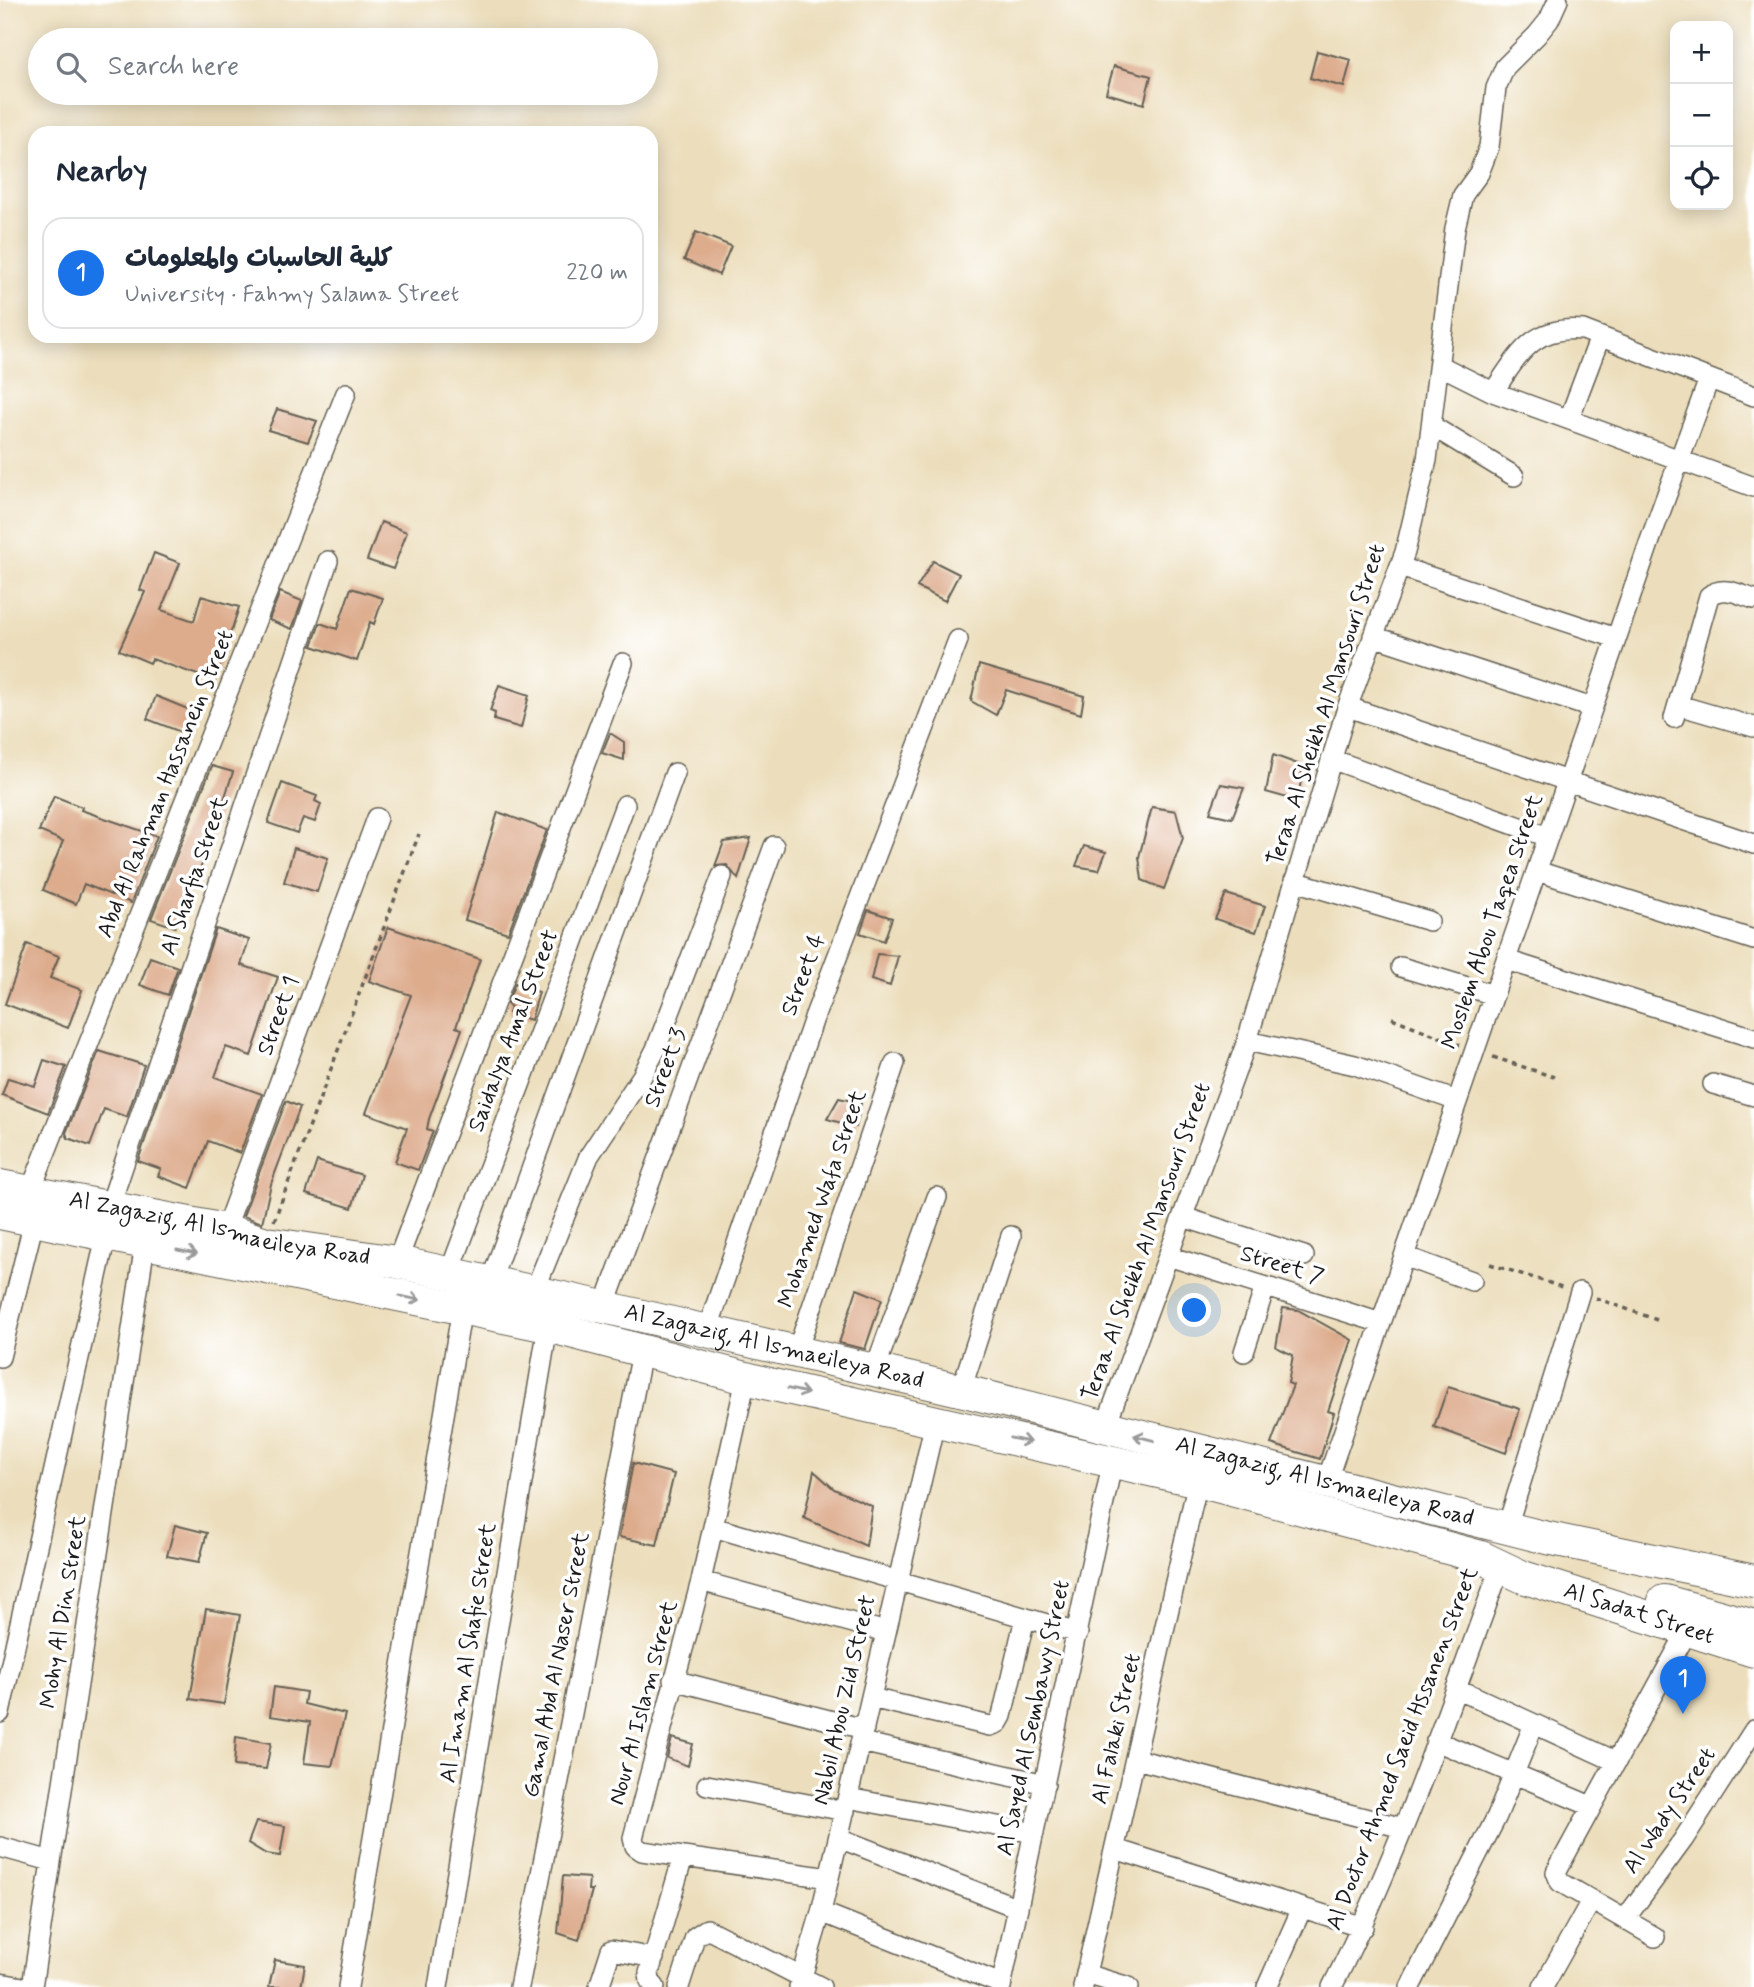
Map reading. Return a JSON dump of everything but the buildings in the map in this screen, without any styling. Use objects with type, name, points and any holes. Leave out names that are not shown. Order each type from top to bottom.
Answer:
[{"type":"highway","name":"Al Zagazig, Al Ismaeileya Road","points":[[0,1186],[32,1207]]},
{"type":"highway","name":"Al Zagazig, Al Ismaeileya Road","points":[[0,1213],[32,1207],[108,1222],[225,1230],[266,1243],[397,1262],[797,1351],[1543,1536]]},
{"type":"highway","name":"Al Zagazig, Al Ismaeileya Road","points":[[108,1222],[145,1244],[548,1326],[740,1377],[1113,1460],[1481,1557],[1512,1572]]},
{"type":"highway","points":[[653,1355],[692,1328]]},
{"type":"highway","points":[[740,1377],[743,1340]]},
{"type":"highway","points":[[1543,1536],[1567,1555],[1754,1604]]},
{"type":"highway","name":"Al Sadat Street","points":[[1543,1536],[1754,1581]]},
{"type":"highway","points":[[1512,1572],[1562,1574],[1754,1626]]},
{"type":"highway","name":"Al Sadat Street","points":[[1512,1572],[1754,1651]]},
{"type":"street","name":"Teraa Al Sheikh Al Mansouri Street","points":[[1105,1428],[1247,1041],[1331,759],[1400,567],[1417,509],[1432,426],[1455,228],[1463,195],[1479,173],[1489,147],[1496,88],[1505,67],[1549,20],[1558,0]]},
{"type":"street","points":[[1493,392],[1521,351],[1549,331],[1566,328],[1583,330],[1754,396]]},
{"type":"street","points":[[1569,419],[1600,337]]},
{"type":"street","points":[[1439,365],[1493,392],[1754,487]]},
{"type":"street","name":"Moslem Abou Taqea Street","points":[[1326,1483],[1616,638],[1709,379]]},
{"type":"street","name":"Abd Al Rahman Hassanein Street","points":[[0,1357],[32,1207],[346,393]]},
{"type":"street","points":[[1432,426],[1514,477]]},
{"type":"street","name":"Al Sharfia Street","points":[[0,1713],[108,1222],[328,561]]},
{"type":"street","points":[[1400,567],[1616,638]]},
{"type":"street","points":[[1754,599],[1727,590],[1717,590],[1709,596],[1676,711],[1754,727]]},
{"type":"street","points":[[1373,636],[1592,708]]},
{"type":"street","name":"Street 4","points":[[692,1328],[958,640]]},
{"type":"street","points":[[397,1262],[623,663]]},
{"type":"street","points":[[1348,706],[1567,783],[1754,844]]},
{"type":"street","points":[[1331,759],[1548,837]]},
{"type":"street","points":[[491,1283],[675,774]]},
{"type":"street","name":"Saidalya Amal Street","points":[[449,1274],[625,805]]},
{"type":"street","name":"Street 1","points":[[225,1230],[377,818]]},
{"type":"street","name":"Street 3","points":[[604,1307],[774,846]]},
{"type":"street","points":[[1537,871],[1754,940]]},
{"type":"street","points":[[534,1292],[589,1156],[642,1076],[656,1049],[722,876]]},
{"type":"street","points":[[1294,881],[1429,921]]},
{"type":"street","points":[[1506,960],[1754,1038]]},
{"type":"street","points":[[1401,967],[1494,995]]},
{"type":"street","points":[[1247,1041],[1355,1065],[1457,1101]]},
{"type":"street","name":"Mohamed Wafa Street","points":[[797,1351],[895,1063]]},
{"type":"street","points":[[1713,1084],[1754,1096]]},
{"type":"street","points":[[874,1372],[937,1197]]},
{"type":"street","points":[[1183,1217],[1304,1256]]},
{"type":"street","points":[[961,1391],[1011,1236]]},
{"type":"street","name":"Mohy Al Din Street","points":[[32,1987],[145,1244]]},
{"type":"street","name":"Street 7","points":[[1168,1256],[1381,1323]]},
{"type":"street","points":[[1404,1256],[1472,1281]]},
{"type":"street","points":[[1244,1352],[1265,1287]]},
{"type":"street","points":[[1507,1527],[1580,1292]]},
{"type":"street","points":[[348,1987],[462,1308]]},
{"type":"street","name":"Al Imam Al Shafie Street","points":[[438,1987],[548,1326]]},
{"type":"street","name":"Gamal Abd Al Naser Street","points":[[519,1987],[653,1355]]},
{"type":"street","name":"Nour Al Islam Street","points":[[740,1377],[701,1581],[633,1838],[635,1846],[642,1851],[829,1878]]},
{"type":"street","name":"Nabil Abou Zid Street","points":[[808,1984],[821,1912],[935,1422]]},
{"type":"street","name":"Al Sayed Al Sembawy Street","points":[[1001,1985],[1113,1460]]},
{"type":"street","name":"Al Falaki Street","points":[[1084,1980],[1198,1481]]},
{"type":"street","points":[[713,1527],[1078,1633]]},
{"type":"street","name":"Al Doctor Ahmed Saeid Hssanen Street","points":[[1332,1987],[1363,1927],[1455,1688],[1512,1572]]},
{"type":"street","points":[[701,1581],[886,1632]]},
{"type":"street","points":[[871,1698],[990,1726],[998,1724],[1025,1618]]},
{"type":"street","points":[[1655,1937],[1560,1882],[1556,1872],[1688,1630]]},
{"type":"street","points":[[673,1680],[1045,1784]]},
{"type":"street","points":[[1455,1688],[1615,1761]]},
{"type":"street","points":[[1410,1987],[1497,1816],[1534,1724]]},
{"type":"street","name":"Al Wady Street","points":[[1625,1919],[1690,1829],[1754,1730]]},
{"type":"street","points":[[1436,1741],[1591,1806]]},
{"type":"street","points":[[1136,1759],[1403,1828]]},
{"type":"street","points":[[707,1785],[1034,1833]]},
{"type":"street","points":[[839,1838],[1018,1908]]},
{"type":"street","points":[[0,1847],[51,1861]]},
{"type":"street","points":[[1115,1849],[1363,1927]]},
{"type":"street","points":[[655,1987],[649,1977],[683,1857]]},
{"type":"street","points":[[1542,1987],[1591,1900]]},
{"type":"street","points":[[1267,1987],[1302,1908]]},
{"type":"street","points":[[821,1912],[1001,1985]]},
{"type":"street","points":[[679,1987],[695,1937],[707,1928],[808,1984]]},
{"type":"street","points":[[599,1987],[611,1950],[654,1958]]},
{"type":"street","points":[[1084,1980],[1129,1987]]},
{"type":"street","points":[[0,1983],[23,1987]]},
{"type":"path","points":[[266,1243],[419,834]]},
{"type":"path","points":[[1392,1018],[1475,1051],[1554,1077]]},
{"type":"path","points":[[1490,1264],[1657,1320]]},
{"type":"place","name":"كلية الحاسبات والمعلومات","points":[[1683,1714]]}]
